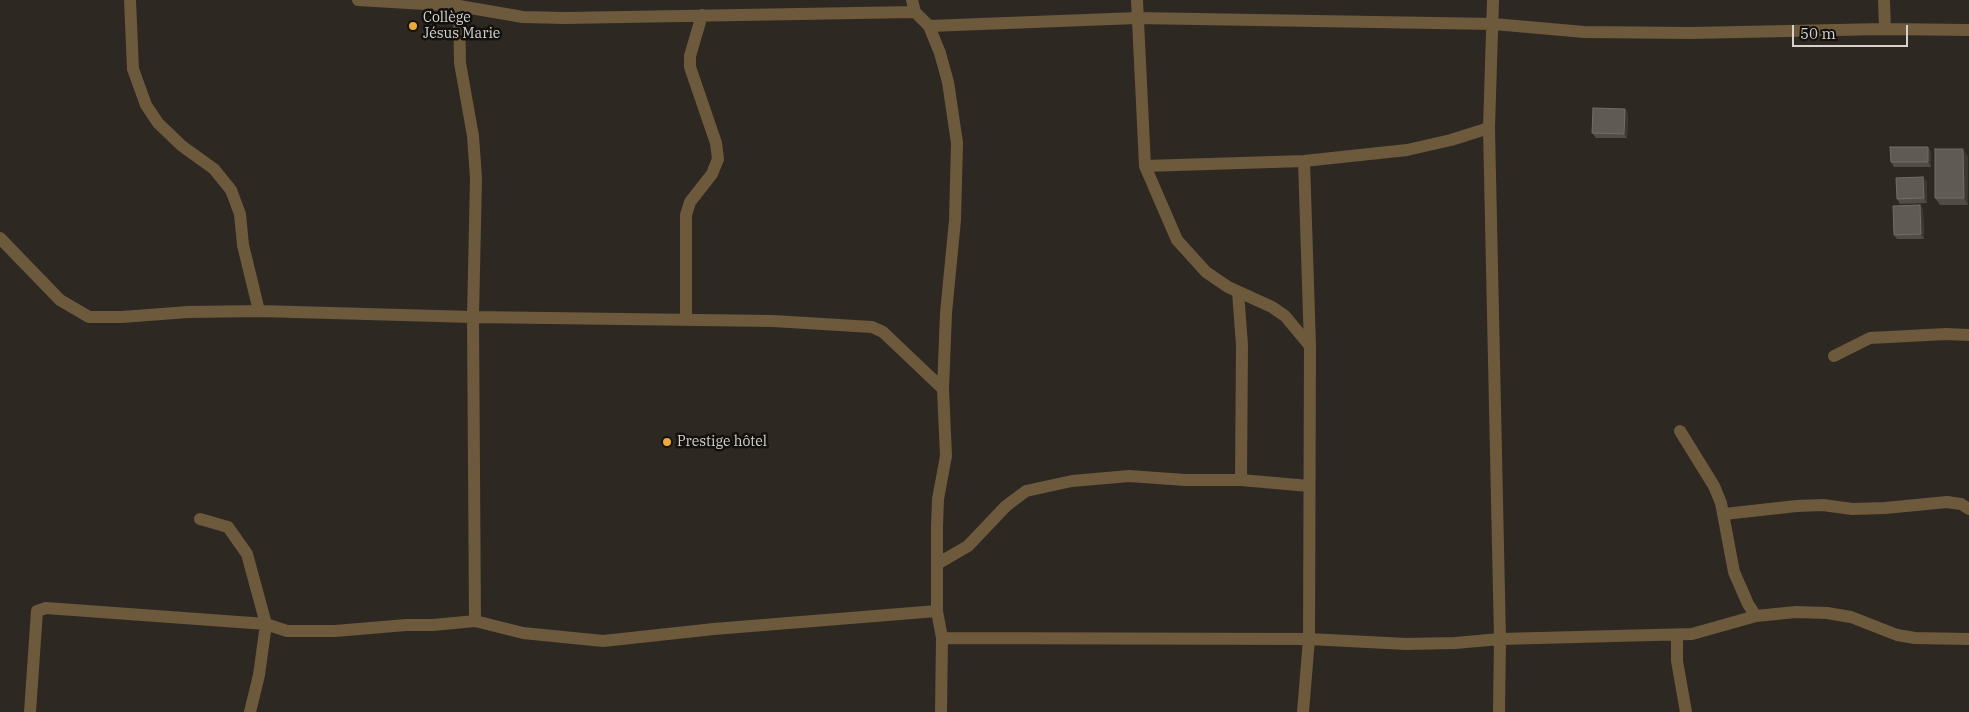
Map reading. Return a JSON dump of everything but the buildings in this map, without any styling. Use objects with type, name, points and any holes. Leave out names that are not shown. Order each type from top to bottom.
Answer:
[{"type":"street","points":[[130,0],[133,69],[146,105],[164,128],[182,146],[214,169],[231,190],[240,214],[243,245],[258,311]]},
{"type":"street","points":[[358,0],[459,6],[483,5],[523,17],[565,18],[702,16],[914,6],[929,26],[940,53],[948,82],[957,143],[943,389],[946,456],[938,499],[937,611],[942,638],[941,712]]},
{"type":"street","points":[[1137,0],[1146,166],[1177,240],[1206,272],[1238,292],[1272,307],[1285,316],[1310,346]]},
{"type":"street","points":[[1493,0],[1494,24],[1489,128],[1500,639],[1499,712]]},
{"type":"street","points":[[1884,0],[1884,29]]},
{"type":"street","points":[[459,6],[460,63],[473,136],[476,178],[473,317],[475,620]]},
{"type":"street","points":[[686,319],[686,216],[690,202],[712,174],[718,159],[716,144],[690,67],[690,56],[702,16]]},
{"type":"street","points":[[929,26],[1137,18],[1494,24],[1584,32],[1690,33],[1884,29],[1969,30]]},
{"type":"street","points":[[1146,166],[1304,161],[1407,150],[1444,142],[1489,128]]},
{"type":"street","points":[[1303,712],[1309,639],[1310,346],[1304,161]]},
{"type":"street","points":[[0,238],[60,300],[89,317],[258,311],[473,317],[773,321],[872,327],[883,332],[943,389]]},
{"type":"street","points":[[1238,292],[1242,345],[1241,480]]},
{"type":"street","points":[[1834,356],[1870,338],[1946,334],[1969,335]]},
{"type":"street","points":[[1680,430],[1714,486],[1724,514],[1734,572],[1748,604],[1756,616]]},
{"type":"street","points":[[937,564],[968,546],[1006,506],[1026,491],[1072,481],[1129,476],[1185,480],[1241,480],[1309,486]]},
{"type":"street","points":[[1724,514],[1823,505],[1852,509],[1947,502],[1961,504],[1969,508]]},
{"type":"street","points":[[200,519],[228,526],[247,554],[266,624],[259,675],[250,712]]},
{"type":"street","points":[[30,712],[37,611],[46,608],[266,624],[287,631],[335,631],[406,625],[433,626],[475,620],[523,633],[603,641],[724,628],[937,611]]},
{"type":"street","points":[[942,638],[1309,639],[1406,644],[1455,643],[1500,639],[1677,634],[1700,632],[1756,616],[1780,613],[1827,613],[1851,616],[1897,635],[1936,640],[1969,639]]},
{"type":"street","points":[[1677,634],[1677,662],[1686,712]]},
{"type":"place","name":"Collège Jésus Marie","points":[[413,26]]},
{"type":"place","name":"Prestige hôtel","points":[[667,442]]}]
